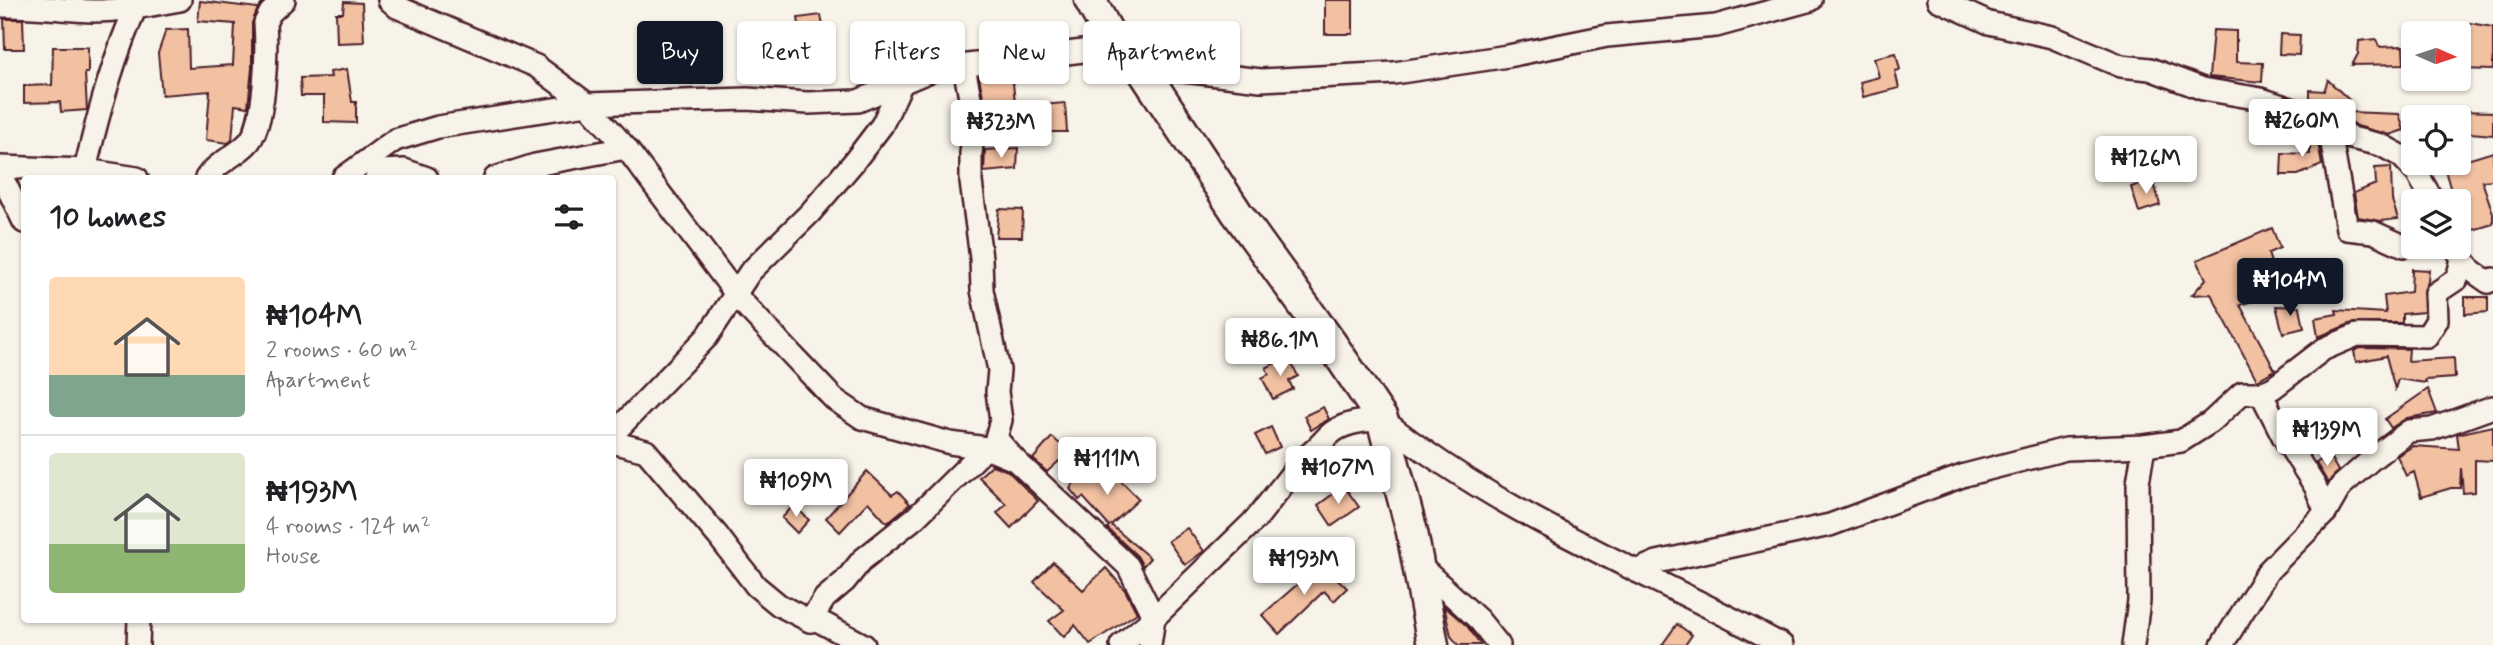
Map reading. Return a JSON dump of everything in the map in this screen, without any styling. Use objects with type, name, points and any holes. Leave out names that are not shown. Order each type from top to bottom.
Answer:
[{"type":"street","points":[[0,6],[32,5],[93,11],[180,0]]},
{"type":"street","points":[[260,0],[282,0]]},
{"type":"street","points":[[209,175],[220,163],[248,143],[253,135],[262,107],[265,23],[282,0]]},
{"type":"street","points":[[375,0],[393,3],[536,66],[587,104],[626,148],[735,292],[834,399],[862,418],[950,443],[986,449],[1015,460]]},
{"type":"street","points":[[1090,0],[1102,21]]},
{"type":"street","points":[[1240,77],[1261,79],[1394,73],[1607,36],[1716,26],[1811,0]]},
{"type":"street","points":[[1938,0],[1979,20],[2052,37],[2121,66],[2150,69],[2203,89],[2261,99],[2328,121],[2351,138],[2381,145],[2401,156],[2417,173],[2426,189]]},
{"type":"street","points":[[0,167],[83,174],[100,105],[122,37],[137,4]]},
{"type":"street","points":[[965,67],[1083,51]]},
{"type":"street","points":[[965,72],[975,123],[971,182],[981,258],[982,290],[999,370],[997,392],[1001,420],[996,438],[1015,460],[1128,566],[1154,618],[1150,645]]},
{"type":"street","points":[[1152,84],[1210,174],[1382,419],[1398,470],[1433,645]]},
{"type":"street","points":[[347,175],[395,140],[438,127],[587,104],[747,99],[808,103],[858,101],[901,85]]},
{"type":"street","points":[[616,431],[707,337],[750,272],[810,213],[859,155],[882,125],[901,85]]},
{"type":"street","points":[[2328,121],[2347,229],[2373,233],[2401,245]]},
{"type":"street","points":[[504,175],[535,165],[626,148]]},
{"type":"street","points":[[379,175],[382,171],[404,170],[418,175]]},
{"type":"street","points":[[0,182],[6,185],[21,216]]},
{"type":"street","points":[[1636,571],[1657,562],[1829,525],[1965,475],[2066,449],[2144,446],[2180,441],[2211,422],[2242,393],[2260,393],[2273,388],[2324,349],[2357,335],[2427,336],[2439,313],[2436,293],[2457,279],[2458,259]]},
{"type":"street","points":[[2463,259],[2471,270],[2488,282],[2493,279]]},
{"type":"street","points":[[2260,393],[2315,486],[2326,512]]},
{"type":"street","points":[[2222,645],[2268,571],[2326,512],[2342,485],[2398,437],[2409,431],[2432,429],[2493,407]]},
{"type":"street","points":[[1121,645],[1154,618],[1257,518],[1303,459],[1316,451],[1330,433],[1354,423],[1382,419],[1457,475],[1782,645]]},
{"type":"street","points":[[616,443],[646,451],[718,536],[756,586],[779,605],[810,621],[817,620],[864,645]]},
{"type":"street","points":[[2133,645],[2139,601],[2138,484],[2144,446]]},
{"type":"street","points":[[810,621],[825,598],[845,581],[862,560],[901,531],[986,449]]},
{"type":"street","points":[[1419,565],[1479,620],[1499,645]]},
{"type":"street","points":[[138,645],[139,623]]},
{"type":"building","points":[[1325,0],[1353,0],[1353,34],[1325,34]]},
{"type":"building","points":[[200,1],[258,8],[252,23],[252,68],[248,107],[235,105],[232,140],[228,143],[206,140],[210,91],[162,95],[158,53],[166,30],[188,29],[189,68],[233,65],[235,24],[198,21]]},
{"type":"building","points":[[344,2],[362,3],[364,42],[337,43],[336,13],[343,13]]},
{"type":"building","points":[[821,15],[822,21],[799,21],[798,18]]},
{"type":"building","points":[[4,19],[23,19],[24,49],[5,49]]},
{"type":"building","points":[[2471,23],[2493,27],[2493,70],[2471,69]]},
{"type":"building","points":[[2213,30],[2236,31],[2236,62],[2263,63],[2262,82],[2209,77]]},
{"type":"building","points":[[2280,34],[2300,35],[2299,55],[2279,54]]},
{"type":"building","points":[[2376,39],[2379,47],[2401,46],[2401,64],[2352,65],[2358,54],[2359,41]]},
{"type":"building","points":[[53,47],[88,47],[88,73],[85,73],[87,110],[61,112],[60,102],[24,103],[24,86],[52,85]]},
{"type":"building","points":[[1896,53],[1900,70],[1895,71],[1899,88],[1863,97],[1860,82],[1879,77],[1874,58]]},
{"type":"building","points":[[347,69],[352,102],[356,102],[356,123],[324,122],[324,96],[301,96],[300,78],[331,77],[330,72]]},
{"type":"building","points":[[2328,80],[2349,100],[2348,112],[2399,114],[2401,131],[2389,135],[2357,126],[2327,104],[2327,107],[2310,101],[2310,90],[2324,91]]},
{"type":"building","points":[[980,84],[1013,84],[1015,103],[985,106]]},
{"type":"building","points":[[1065,103],[1067,132],[1048,132],[1048,128],[1013,136],[1006,108]]},
{"type":"building","points":[[2471,111],[2493,112],[2493,135],[2471,133]]},
{"type":"building","points":[[2310,129],[2316,131],[2322,165],[2298,175],[2281,175],[2282,153],[2310,154]]},
{"type":"building","points":[[1018,148],[1017,169],[984,172],[985,150]]},
{"type":"building","points":[[2493,152],[2493,180],[2482,181],[2493,213],[2493,224],[2471,231],[2471,189],[2451,189],[2446,175],[2471,175],[2471,159]]},
{"type":"building","points":[[2391,167],[2392,200],[2398,219],[2381,221],[2358,217],[2354,193],[2376,184],[2375,168]]},
{"type":"building","points":[[2153,179],[2160,205],[2139,212],[2131,187]]},
{"type":"building","points":[[999,209],[1023,210],[1022,237],[996,237]]},
{"type":"building","points":[[2272,228],[2280,248],[2268,253],[2280,292],[2240,305],[2275,370],[2257,380],[2211,294],[2192,295],[2206,279],[2197,260]]},
{"type":"building","points":[[2412,269],[2429,270],[2423,293],[2424,312],[2402,314],[2402,323],[2352,323],[2318,337],[2315,318],[2337,314],[2336,310],[2386,313],[2384,296],[2411,292]]},
{"type":"building","points":[[2465,297],[2488,297],[2488,312],[2465,314]]},
{"type":"building","points":[[2276,306],[2300,307],[2304,328],[2283,333]]},
{"type":"building","points":[[2360,348],[2409,349],[2408,361],[2454,358],[2455,378],[2425,380],[2426,383],[2398,379],[2395,389],[2386,356],[2356,362],[2354,351]]},
{"type":"building","points":[[1288,356],[1298,376],[1289,381],[1293,389],[1273,399],[1262,378],[1269,374],[1266,368]]},
{"type":"building","points":[[2428,389],[2437,413],[2407,418],[2391,428],[2385,419]]},
{"type":"building","points":[[1323,407],[1329,419],[1311,430],[1304,416]]},
{"type":"building","points":[[2493,426],[2493,461],[2475,460],[2475,492],[2463,493],[2461,468],[2460,488],[2421,497],[2414,472],[2406,476],[2397,456],[2413,446],[2459,449],[2457,434]]},
{"type":"building","points":[[1271,427],[1280,447],[1265,454],[1255,435]]},
{"type":"building","points":[[1052,437],[1069,452],[1047,472],[1033,459]]},
{"type":"building","points":[[1102,454],[1110,466],[1108,468],[1139,499],[1111,525],[1150,558],[1143,566],[1137,556],[1107,528],[1109,526],[1083,497],[1079,500],[1070,489],[1087,464]]},
{"type":"building","points":[[2329,455],[2338,471],[2328,483],[2316,463]]},
{"type":"building","points":[[992,465],[1008,471],[1038,501],[1011,528],[997,513],[1006,504],[979,477]]},
{"type":"building","points":[[867,471],[892,495],[898,491],[910,504],[887,523],[868,502],[840,532],[826,518]]},
{"type":"building","points":[[1344,486],[1359,507],[1332,526],[1318,505]]},
{"type":"building","points":[[794,505],[809,520],[797,533],[782,518]]},
{"type":"building","points":[[1187,528],[1204,551],[1185,565],[1168,541]]},
{"type":"building","points":[[1319,561],[1347,588],[1334,601],[1324,591],[1279,634],[1262,615],[1308,575]]},
{"type":"building","points":[[1053,562],[1083,590],[1106,568],[1125,590],[1137,613],[1090,644],[1075,625],[1064,637],[1049,621],[1064,610],[1034,582]]},
{"type":"building","points":[[1444,606],[1467,626],[1481,645],[1458,645],[1451,636]]},
{"type":"building","points":[[1677,624],[1692,635],[1685,645],[1662,645]]}]
